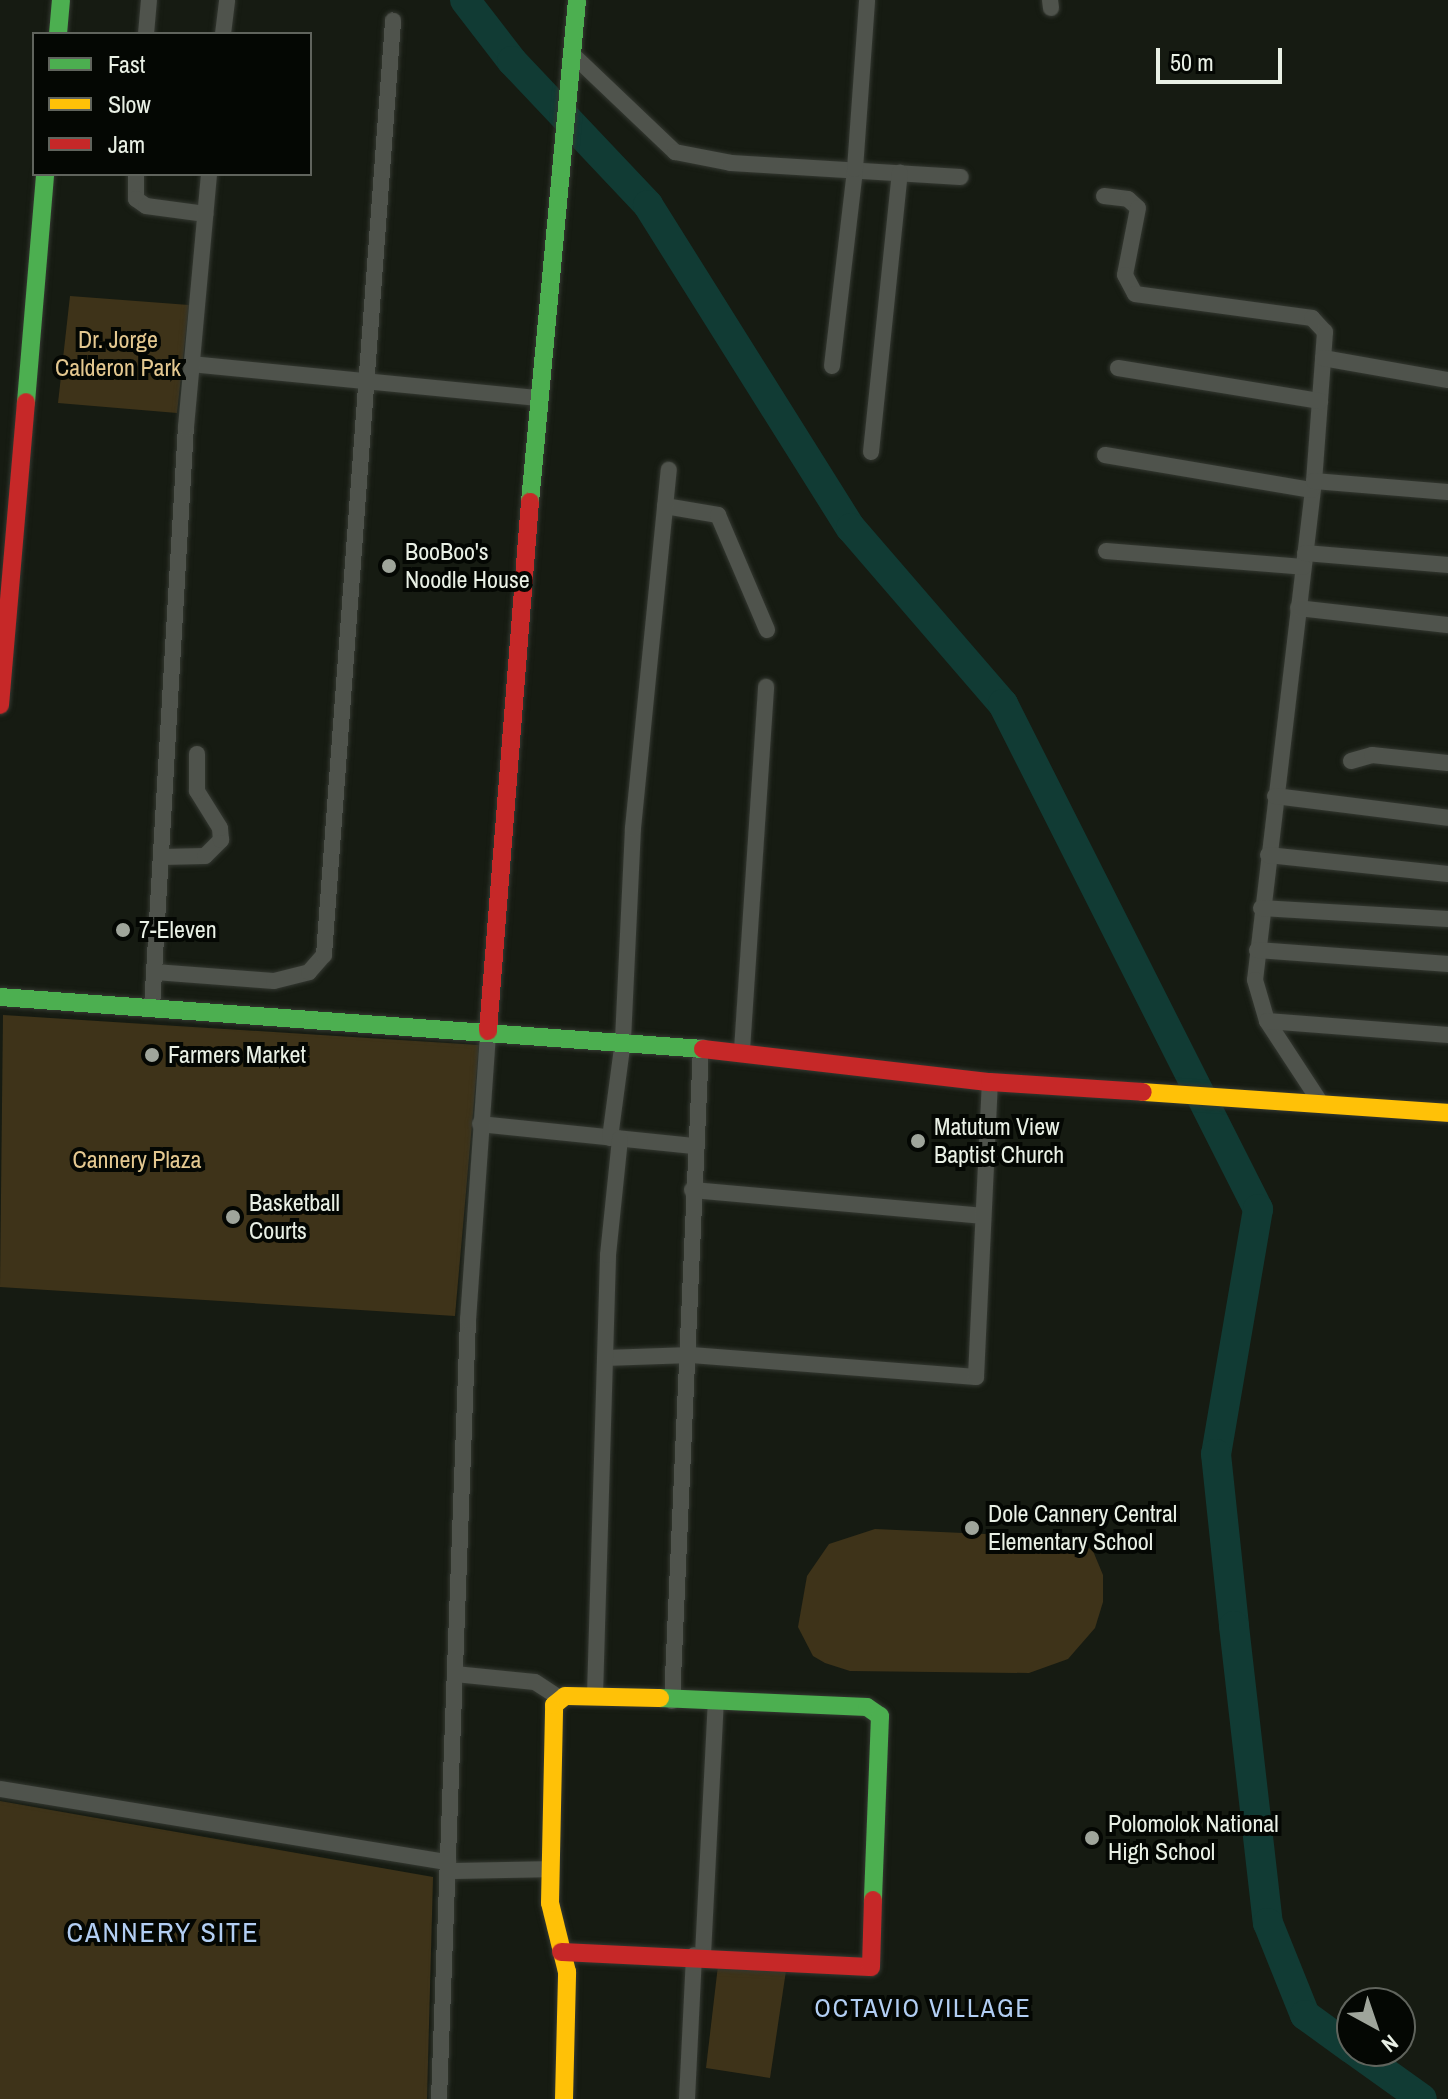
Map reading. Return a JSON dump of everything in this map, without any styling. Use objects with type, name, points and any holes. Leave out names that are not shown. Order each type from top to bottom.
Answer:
[{"type":"street","points":[[58,32],[61,0]]},
{"type":"street","points":[[146,32],[149,0]]},
{"type":"street","points":[[223,32],[227,0]]},
{"type":"street","points":[[439,2099],[480,1124],[538,398],[577,0]]},
{"type":"street","points":[[832,366],[855,169],[867,0]]},
{"type":"street","points":[[155,972],[274,981],[309,972],[324,955],[393,21]]},
{"type":"street","points":[[571,53],[675,152],[731,163],[961,177]]},
{"type":"street","points":[[871,452],[900,173]]},
{"type":"street","points":[[0,705],[45,176]]},
{"type":"street","points":[[136,176],[136,199],[146,206],[205,214]]},
{"type":"street","points":[[152,1007],[191,364],[209,176]]},
{"type":"street","points":[[1104,196],[1128,199],[1138,208],[1125,275],[1129,290],[1149,298],[1312,318],[1325,332],[1313,485],[1257,950],[1258,1000],[1267,1021],[1322,1105]]},
{"type":"street","points":[[1323,358],[1448,380]]},
{"type":"street","points":[[191,364],[538,398]]},
{"type":"street","points":[[1118,368],[1320,401]]},
{"type":"street","points":[[1105,455],[1313,485],[1448,492]]},
{"type":"street","points":[[595,1695],[608,1255],[623,1040],[633,828],[669,470]]},
{"type":"street","points":[[665,506],[718,515],[767,630]]},
{"type":"street","points":[[1106,551],[1448,565]]},
{"type":"street","points":[[1298,608],[1448,625]]},
{"type":"street","points":[[742,1050],[766,687]]},
{"type":"street","points":[[162,857],[205,856],[221,840],[220,828],[197,791],[197,754]]},
{"type":"street","points":[[1351,761],[1372,755],[1448,763]]},
{"type":"street","points":[[1275,796],[1448,818]]},
{"type":"street","points":[[1268,855],[1448,874]]},
{"type":"street","points":[[1261,908],[1448,919]]},
{"type":"street","points":[[1257,950],[1448,964]]},
{"type":"street","points":[[0,997],[623,1040],[742,1050],[990,1082],[1448,1113]]},
{"type":"street","points":[[1267,1021],[1448,1035]]},
{"type":"street","points":[[672,1701],[691,1355],[693,1146],[701,1047]]},
{"type":"street","points":[[605,1358],[691,1355],[976,1377],[990,1082]]},
{"type":"street","points":[[480,1124],[693,1146]]},
{"type":"street","points":[[692,1190],[982,1216]]},
{"type":"street","points":[[455,1674],[535,1682],[560,1698],[595,1695],[672,1701],[867,1707],[880,1716],[871,1967],[698,1955],[561,1952]]},
{"type":"street","points":[[560,1698],[553,1715],[550,1903],[568,1981],[564,2099]]},
{"type":"street","points":[[687,2099],[716,1702]]},
{"type":"street","points":[[0,1789],[448,1867],[550,1869]]},
{"type":"green space","name":"Dr. Jorge Calderon Park","points":[[70,296],[189,305],[177,413],[58,403]]},
{"type":"green space","name":"Cannery Plaza","points":[[3,1015],[479,1045],[455,1316],[0,1287]]},
{"type":"green space","points":[[875,1529],[1075,1538],[1093,1551],[1103,1575],[1103,1602],[1095,1628],[1068,1659],[1029,1673],[850,1671],[825,1663],[813,1656],[798,1627],[807,1576],[829,1544]]},
{"type":"green space","points":[[0,1801],[433,1877],[427,2099],[0,2099]]},
{"type":"green space","points":[[719,1957],[787,1964],[770,2078],[706,2068]]},
{"type":"waterway","points":[[465,0],[512,61],[648,205],[851,528],[1003,704],[1258,1209],[1216,1454],[1268,1923],[1305,2015],[1336,2037]]},
{"type":"waterway","points":[[1377,2067],[1422,2099]]},
{"type":"traffic: fast","points":[[58,32],[61,0]]},
{"type":"traffic: fast","points":[[530,502],[577,0]]},
{"type":"traffic: fast","points":[[26,402],[45,176]]},
{"type":"traffic: fast","points":[[0,997],[703,1049]]},
{"type":"traffic: fast","points":[[660,1698],[867,1707],[880,1716],[873,1900]]},
{"type":"traffic: slow","points":[[1143,1092],[1448,1113]]},
{"type":"traffic: slow","points":[[564,2099],[567,1972],[550,1903],[554,1705],[565,1696],[660,1698]]},
{"type":"traffic: jam","points":[[0,705],[26,402]]},
{"type":"traffic: jam","points":[[488,1031],[530,502]]},
{"type":"traffic: jam","points":[[703,1049],[990,1082],[1143,1092]]},
{"type":"traffic: jam","points":[[561,1952],[871,1967],[873,1900]]},
{"type":"place","name":"BooBoo's Noodle House","points":[[389,566]]},
{"type":"place","name":"7-Eleven","points":[[123,930]]},
{"type":"place","name":"Farmers Market","points":[[152,1055]]},
{"type":"place","name":"Matutum View Baptist Church","points":[[918,1141]]},
{"type":"place","name":"Basketball Courts","points":[[233,1217]]},
{"type":"place","name":"Dole Cannery Central Elementary School","points":[[972,1528]]},
{"type":"place","name":"Polomolok National High School","points":[[1092,1838]]},
{"type":"district","name":"CANNERY SITE","points":[[163,1932]]},
{"type":"district","name":"OCTAVIO VILLAGE","points":[[923,2008]]}]
